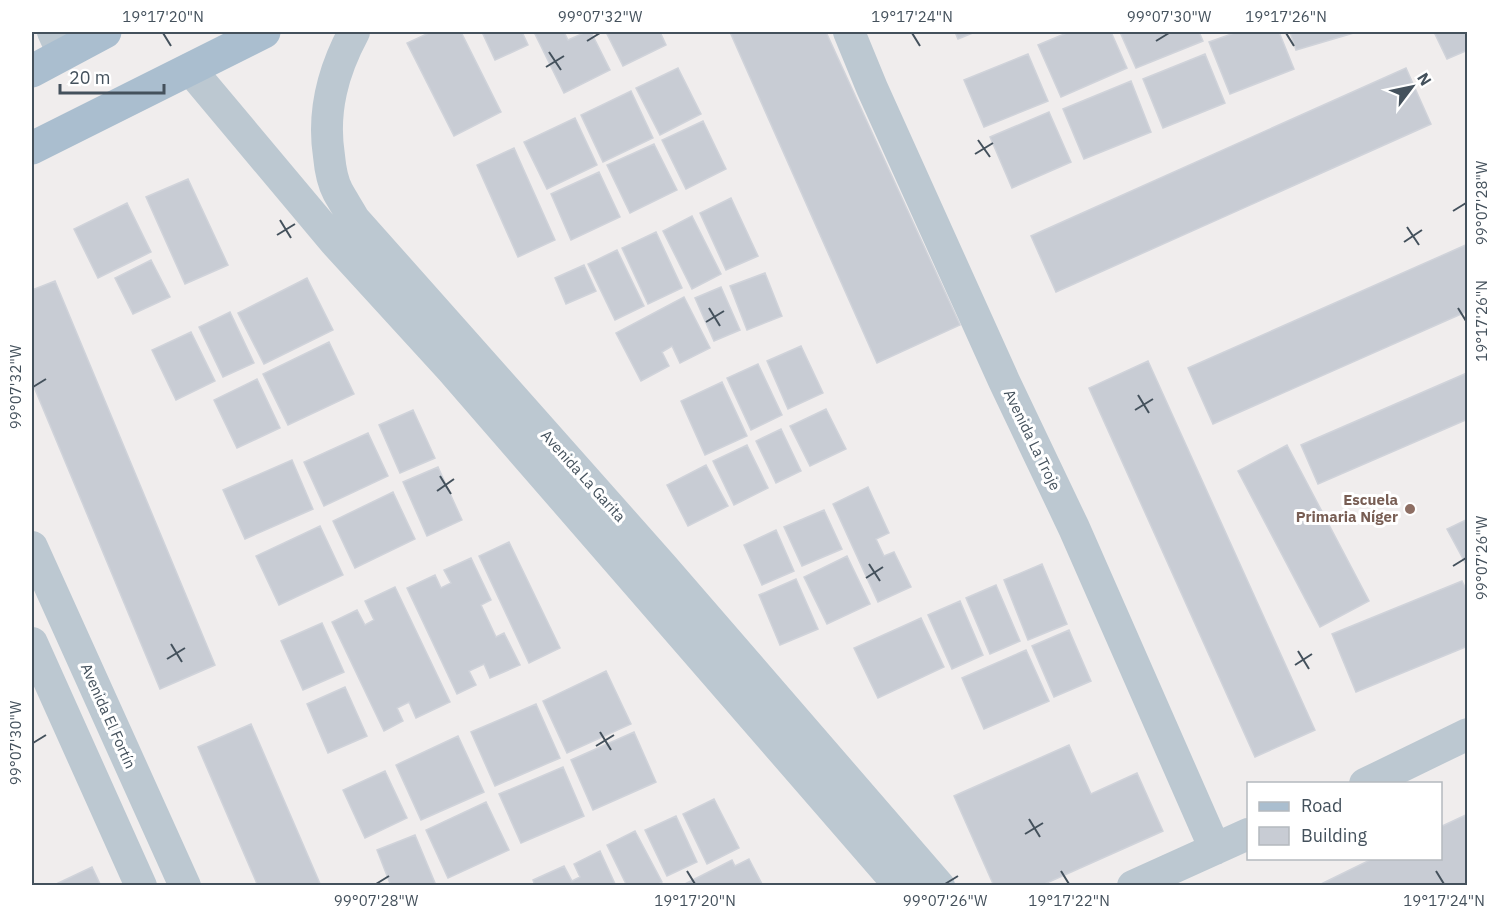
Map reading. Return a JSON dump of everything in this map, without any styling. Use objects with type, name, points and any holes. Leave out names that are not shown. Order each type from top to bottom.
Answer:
[{"type":"main road","points":[[32,71],[58,43],[105,32]]},
{"type":"main road","points":[[32,148],[264,32]]},
{"type":"street","name":"Avenida La Garita","points":[[354,32],[333,79],[327,108],[326,137],[330,166],[337,190],[354,219],[671,575],[939,885]]},
{"type":"street","name":"Avenida La Troje","points":[[849,32],[1004,381],[1074,528],[1215,849]]},
{"type":"street","name":"Avenida La Garita","points":[[190,69],[335,242],[452,370],[900,885]]},
{"type":"street","name":"Avenida El Fortín","points":[[32,547],[185,885]]},
{"type":"street","points":[[32,643],[141,885]]},
{"type":"street","points":[[1367,782],[1467,734]]},
{"type":"street","points":[[1133,885],[1247,834]]},
{"type":"building","points":[[431,32],[461,32],[501,112],[454,136],[407,43]]},
{"type":"building","points":[[482,32],[522,32],[528,45],[495,60]]},
{"type":"building","points":[[534,32],[564,32],[568,40],[591,32],[610,70],[564,93]]},
{"type":"building","points":[[606,32],[660,32],[666,45],[623,66]]},
{"type":"building","points":[[730,32],[826,32],[960,325],[877,363]]},
{"type":"building","points":[[955,32],[975,32],[958,39]]},
{"type":"building","points":[[1069,32],[1111,32],[1127,68],[1061,97],[1038,45]]},
{"type":"building","points":[[1120,32],[1199,32],[1203,41],[1136,68]]},
{"type":"building","points":[[1237,32],[1279,32],[1294,69],[1230,94],[1209,42]]},
{"type":"building","points":[[1290,32],[1357,32],[1296,50]]},
{"type":"building","points":[[1434,32],[1468,32],[1468,50],[1447,59]]},
{"type":"building","points":[[1028,54],[1048,101],[984,127],[964,80]]},
{"type":"building","points":[[1205,54],[1225,103],[1163,128],[1143,79]]},
{"type":"building","points":[[678,68],[701,114],[660,135],[636,88]]},
{"type":"building","points":[[1406,68],[1431,124],[1056,292],[1031,236]]},
{"type":"building","points":[[1131,81],[1151,132],[1084,159],[1063,109]]},
{"type":"building","points":[[631,91],[653,138],[603,162],[581,115]]},
{"type":"building","points":[[1049,112],[1071,162],[1012,188],[990,137]]},
{"type":"building","points":[[575,118],[597,165],[547,189],[524,142]]},
{"type":"building","points":[[703,121],[726,169],[686,189],[662,140]]},
{"type":"building","points":[[654,144],[677,190],[630,213],[607,165]]},
{"type":"building","points":[[514,148],[555,240],[518,257],[477,165]]},
{"type":"building","points":[[599,172],[620,217],[571,240],[551,194]]},
{"type":"building","points":[[188,179],[228,265],[185,284],[146,197]]},
{"type":"building","points":[[731,198],[758,256],[726,270],[700,213]]},
{"type":"building","points":[[127,203],[151,252],[98,278],[74,229]]},
{"type":"building","points":[[692,216],[721,274],[692,289],[663,231]]},
{"type":"building","points":[[656,232],[682,288],[648,304],[622,248]]},
{"type":"building","points":[[1468,244],[1468,311],[1213,424],[1188,368]]},
{"type":"building","points":[[617,250],[644,306],[615,320],[588,264]]},
{"type":"building","points":[[151,260],[170,297],[133,314],[115,278]]},
{"type":"building","points":[[584,265],[596,291],[566,304],[555,278]]},
{"type":"building","points":[[765,273],[782,316],[747,330],[730,286]]},
{"type":"building","points":[[307,278],[333,330],[264,364],[238,313]]},
{"type":"building","points":[[55,281],[215,665],[160,689],[32,382],[32,290]]},
{"type":"building","points":[[721,287],[740,330],[714,341],[695,298]]},
{"type":"building","points":[[684,297],[710,348],[680,363],[672,346],[662,352],[669,366],[641,381],[616,333]]},
{"type":"building","points":[[230,312],[254,363],[223,377],[199,327]]},
{"type":"building","points":[[191,332],[215,381],[176,400],[152,350]]},
{"type":"building","points":[[329,342],[354,394],[288,425],[263,374]]},
{"type":"building","points":[[801,346],[823,393],[788,409],[767,361]]},
{"type":"building","points":[[1148,361],[1315,730],[1255,757],[1089,388]]},
{"type":"building","points":[[758,364],[782,415],[751,430],[727,378]]},
{"type":"building","points":[[1467,373],[1468,419],[1318,484],[1301,445]]},
{"type":"building","points":[[257,379],[280,428],[237,448],[214,400]]},
{"type":"building","points":[[722,382],[747,436],[705,455],[681,401]]},
{"type":"building","points":[[826,409],[846,449],[810,466],[790,426]]},
{"type":"building","points":[[413,410],[435,458],[400,473],[379,425]]},
{"type":"building","points":[[781,429],[801,471],[776,483],[756,441]]},
{"type":"building","points":[[368,433],[388,476],[324,506],[304,462]]},
{"type":"building","points":[[747,445],[768,488],[734,505],[713,461]]},
{"type":"building","points":[[1287,445],[1369,601],[1320,627],[1238,471]]},
{"type":"building","points":[[292,460],[313,509],[245,539],[223,490]]},
{"type":"building","points":[[706,465],[728,506],[688,526],[667,485]]},
{"type":"building","points":[[438,467],[462,520],[427,536],[403,482]]},
{"type":"building","points":[[868,487],[889,533],[876,539],[884,556],[894,552],[911,587],[878,602],[833,504]]},
{"type":"building","points":[[393,492],[415,539],[355,568],[333,521]]},
{"type":"building","points":[[824,510],[842,549],[802,566],[784,527]]},
{"type":"building","points":[[1468,519],[1468,568],[1447,529]]},
{"type":"building","points":[[320,526],[343,575],[279,605],[256,556]]},
{"type":"building","points":[[776,530],[794,571],[762,585],[744,545]]},
{"type":"building","points":[[509,542],[560,648],[529,663],[479,556]]},
{"type":"building","points":[[847,556],[870,604],[827,624],[804,577]]},
{"type":"building","points":[[471,558],[491,600],[481,605],[496,637],[504,633],[520,665],[490,678],[484,664],[469,671],[476,685],[457,694],[407,588],[435,575],[441,588],[451,583],[444,570]]},
{"type":"building","points":[[1042,564],[1067,624],[1028,640],[1004,580]]},
{"type":"building","points":[[796,579],[818,629],[780,645],[759,595]]},
{"type":"building","points":[[1462,581],[1468,593],[1468,646],[1356,692],[1332,634]]},
{"type":"building","points":[[996,585],[1020,641],[990,654],[966,598]]},
{"type":"building","points":[[395,587],[450,702],[416,718],[409,702],[397,708],[403,721],[384,731],[332,622],[357,610],[365,625],[374,620],[365,601]]},
{"type":"building","points":[[960,601],[983,655],[952,669],[928,615]]},
{"type":"building","points":[[921,618],[944,667],[878,698],[854,648]]},
{"type":"building","points":[[322,623],[344,672],[303,690],[281,641]]},
{"type":"building","points":[[1069,630],[1091,681],[1054,697],[1032,646]]},
{"type":"building","points":[[1026,650],[1049,701],[984,729],[962,678]]},
{"type":"building","points":[[606,671],[631,724],[567,753],[543,701]]},
{"type":"building","points":[[345,687],[367,736],[328,753],[307,704]]},
{"type":"building","points":[[536,704],[560,758],[495,786],[471,732]]},
{"type":"building","points":[[251,724],[321,886],[258,886],[198,747]]},
{"type":"building","points":[[634,732],[656,782],[593,810],[571,760]]},
{"type":"building","points":[[458,736],[484,792],[421,820],[396,765]]},
{"type":"building","points":[[1069,745],[1091,794],[1137,773],[1163,831],[1040,886],[994,886],[954,796]]},
{"type":"building","points":[[563,767],[584,816],[521,843],[499,794]]},
{"type":"building","points":[[385,771],[407,818],[365,838],[343,790]]},
{"type":"building","points":[[714,799],[739,848],[707,864],[683,814]]},
{"type":"building","points":[[486,802],[509,850],[448,878],[426,830]]},
{"type":"building","points":[[1468,814],[1468,886],[1317,886],[1370,860],[1442,860],[1442,826]]},
{"type":"building","points":[[676,816],[697,862],[667,876],[645,830]]},
{"type":"building","points":[[635,831],[662,882],[655,886],[627,886],[607,845]]},
{"type":"building","points":[[415,835],[435,883],[429,886],[391,886],[377,850]]},
{"type":"building","points":[[600,851],[616,886],[535,886],[533,880],[564,866],[572,881],[580,877],[574,864]]},
{"type":"building","points":[[749,859],[763,886],[681,886],[732,860],[735,866]]},
{"type":"building","points":[[92,867],[101,886],[52,886]]},
{"type":"place","name":"Escuela Primaria Níger","points":[[1410,509]]}]
